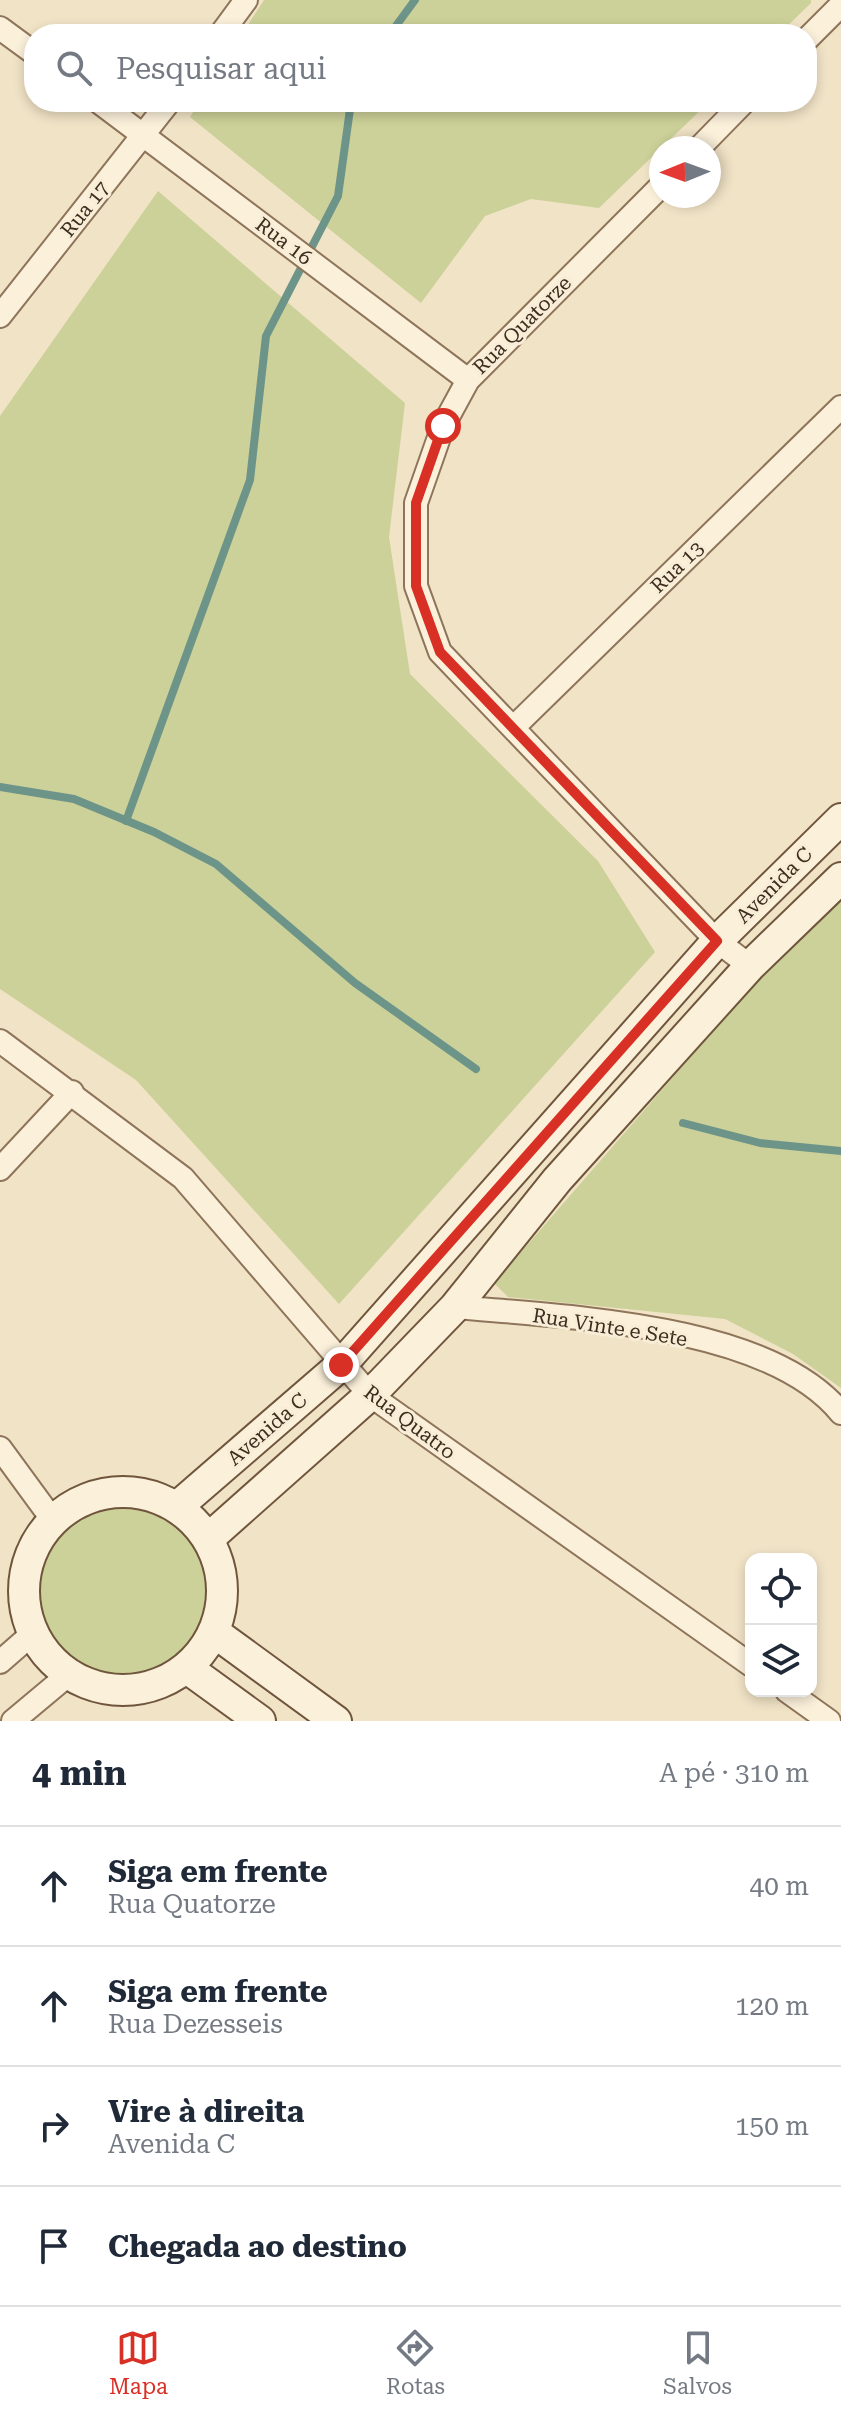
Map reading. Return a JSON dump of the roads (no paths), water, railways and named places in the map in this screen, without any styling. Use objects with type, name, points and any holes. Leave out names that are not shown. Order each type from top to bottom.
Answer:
[{"type":"street","points":[[228,24],[246,0]]},
{"type":"street","points":[[817,29],[841,5]]},
{"type":"street","points":[[0,28],[24,46]]},
{"type":"street","name":"Rua 16","points":[[113,112],[468,380]]},
{"type":"street","name":"Rua 17","points":[[0,316],[161,112]]},
{"type":"street","points":[[711,136],[734,112]]},
{"type":"street","name":"Rua Quatorze","points":[[649,198],[468,380],[443,426],[416,503],[416,586],[440,652],[717,941],[750,966]]},
{"type":"street","name":"Rua 13","points":[[514,727],[841,407]]},
{"type":"street","name":"Avenida C","points":[[177,1507],[341,1365],[717,941],[841,819]]},
{"type":"street","name":"Avenida C","points":[[208,1539],[370,1395],[455,1307],[557,1180],[750,966],[841,878]]},
{"type":"street","name":"Rua Quatro","points":[[0,1041],[183,1178],[370,1395],[745,1661]]},
{"type":"street","points":[[0,1169],[72,1092]]},
{"type":"street","name":"Rua Vinte e Sete","points":[[455,1307],[660,1330],[754,1354],[825,1394],[841,1413]]},
{"type":"street","points":[[0,1448],[52,1519]]},
{"type":"street","points":[[113,1491],[146,1493],[177,1507],[208,1539],[220,1569],[222,1601],[214,1632],[187,1668],[159,1684],[128,1691],[96,1688],[68,1675],[47,1657],[32,1634],[24,1604],[24,1573],[34,1544],[52,1519],[80,1500],[113,1491]]},
{"type":"street","points":[[214,1632],[336,1721]]},
{"type":"street","points":[[0,1662],[32,1634]]},
{"type":"street","points":[[187,1668],[260,1721]]},
{"type":"street","points":[[13,1721],[68,1675]]},
{"type":"street","points":[[795,1697],[829,1721]]},
{"type":"waterway","points":[[397,24],[415,0]]},
{"type":"waterway","points":[[126,821],[250,480],[266,336],[338,196],[350,112]]},
{"type":"waterway","points":[[0,787],[74,799],[154,832],[216,864],[355,983],[476,1069]]},
{"type":"waterway","points":[[683,1123],[760,1143],[841,1151]]}]
